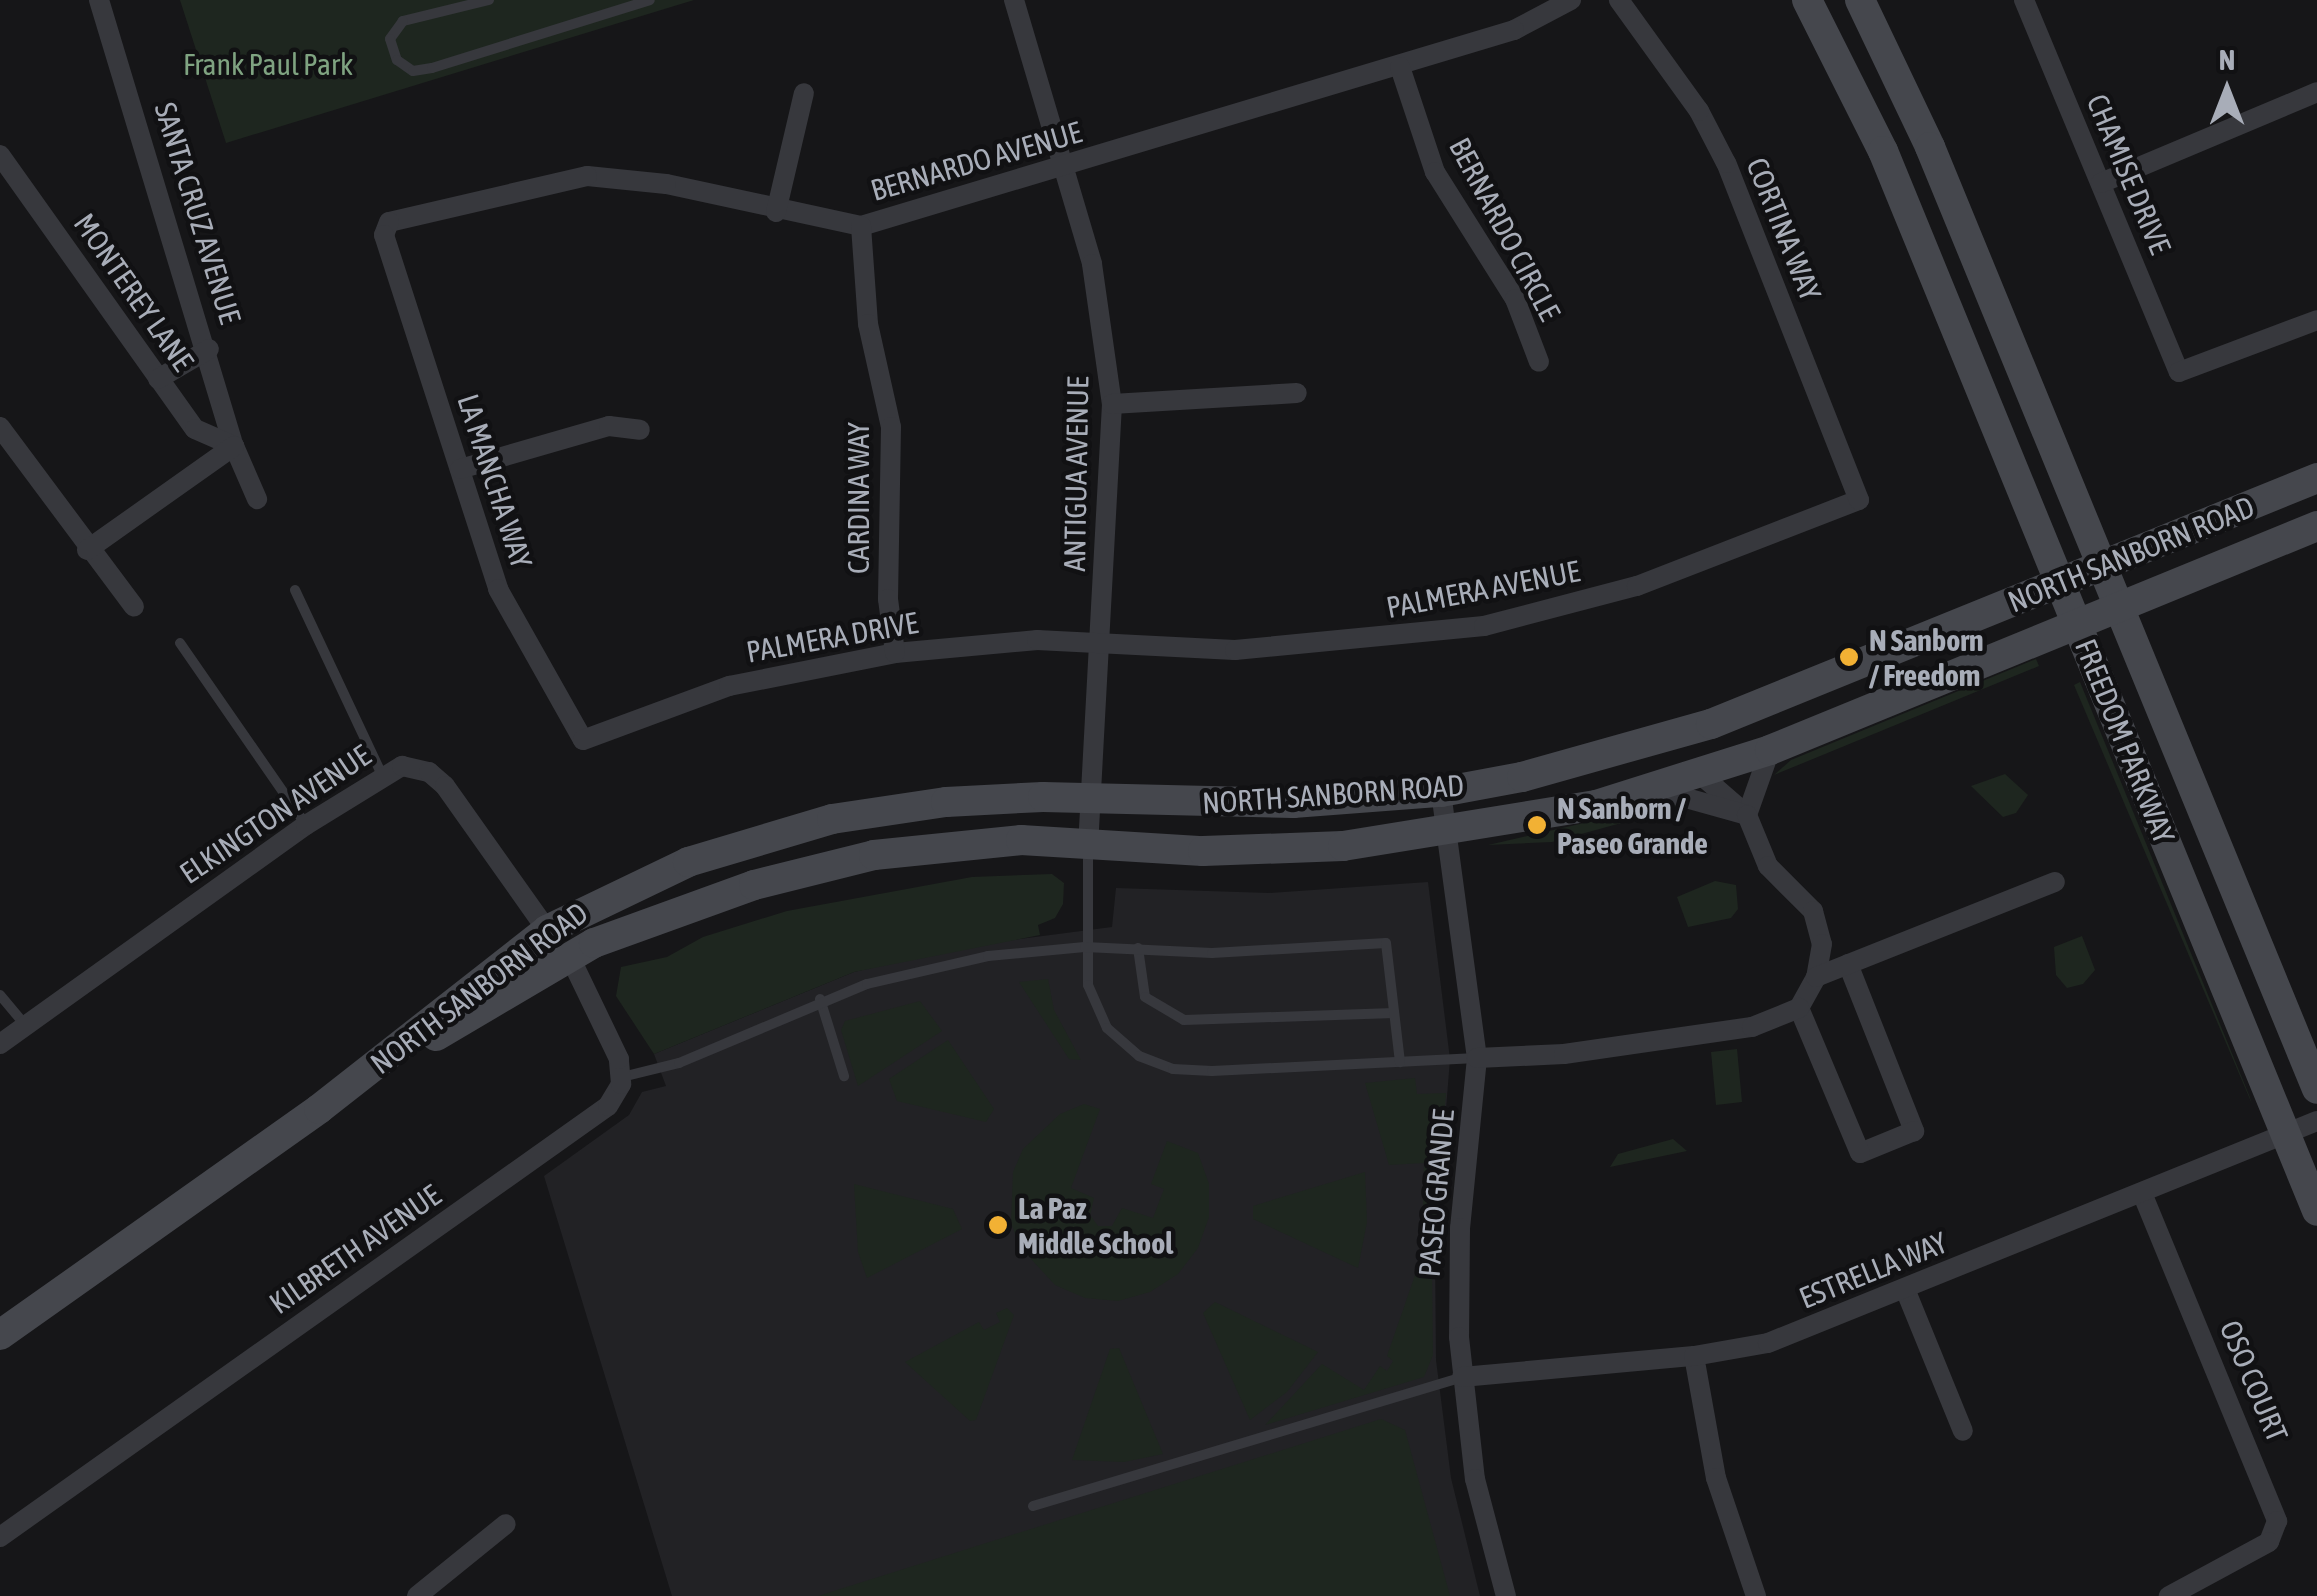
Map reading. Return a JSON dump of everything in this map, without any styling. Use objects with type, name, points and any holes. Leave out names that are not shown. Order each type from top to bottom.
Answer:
[{"type":"main road","name":"FREEDOM PARKWAY","points":[[1807,0],[1883,151],[2317,1211]]},
{"type":"main road","name":"FREEDOM PARKWAY","points":[[1860,0],[1930,147],[2317,1090]]},
{"type":"main road","name":"NORTH SANBORN ROAD","points":[[0,1334],[319,1109],[547,930],[651,876],[798,827],[946,802],[1090,797],[1215,806],[1441,792],[1597,759],[1711,724],[2317,478]]},
{"type":"main road","name":"NORTH SANBORN ROAD","points":[[319,1109],[568,955],[700,904],[833,863],[950,844],[1088,841],[1270,850],[1532,820],[1654,789],[1770,750],[2317,526]]},
{"type":"street","name":"SANTA CRUZ AVENUE","points":[[98,0],[209,349],[234,446],[258,499]]},
{"type":"street","name":"ANTIGUA AVENUE","points":[[1014,0],[1092,264],[1112,404],[1088,841]]},
{"type":"street","name":"BERNARDO AVENUE","points":[[384,226],[501,192],[587,176],[666,184],[776,212],[860,226],[1514,30],[1571,0]]},
{"type":"street","name":"CORTINA WAY","points":[[1619,0],[1698,111],[1726,162],[1859,500]]},
{"type":"street","name":"CHAMISE DRIVE","points":[[2024,0],[2179,372],[2317,320]]},
{"type":"street","name":"BERNARDO CIRCLE","points":[[1400,66],[1435,172],[1516,299],[1538,362]]},
{"type":"street","points":[[2100,183],[2317,92]]},
{"type":"street","points":[[776,212],[804,93]]},
{"type":"street","name":"MONTEREY LANE","points":[[0,155],[195,429],[234,446]]},
{"type":"street","name":"LA MANCHA WAY","points":[[384,226],[498,589],[583,740]]},
{"type":"street","name":"CARDINA WAY","points":[[860,226],[868,324],[892,427],[888,599],[894,653]]},
{"type":"street","points":[[158,379],[209,349]]},
{"type":"street","points":[[1112,404],[1297,393]]},
{"type":"street","points":[[460,469],[608,426],[640,430]]},
{"type":"street","points":[[0,427],[87,550],[134,607]]},
{"type":"street","points":[[87,550],[234,446]]},
{"type":"street","name":"PALMERA AVENUE","points":[[1101,643],[1235,650],[1484,626],[1636,586],[1859,500]]},
{"type":"street","name":"PALMERA DRIVE","points":[[583,740],[729,686],[894,653],[1037,640],[1101,643]]},
{"type":"street","points":[[1747,815],[1770,750]]},
{"type":"street","name":"ELKINGTON AVENUE","points":[[0,1044],[381,773],[410,766],[438,778],[547,930]]},
{"type":"street","points":[[1477,1058],[1564,1054],[1752,1027],[1799,1008],[1816,977],[1822,944],[1814,911],[1768,866],[1747,815],[1701,775]]},
{"type":"street","points":[[1654,789],[1747,815]]},
{"type":"street","name":"PASEO GRANDE","points":[[1441,792],[1443,833],[1477,1058],[1460,1228],[1462,1377],[1475,1479],[1506,1596]]},
{"type":"street","points":[[1816,977],[2055,882]]},
{"type":"street","points":[[568,955],[616,1049],[622,1078]]},
{"type":"street","points":[[1799,1008],[1860,1153],[1914,1131],[1848,964]]},
{"type":"street","name":"KILBRETH AVENUE","points":[[0,1536],[600,1113],[622,1078]]},
{"type":"street","name":"ESTRELLA WAY","points":[[1462,1377],[1694,1356],[1802,1332],[2317,1121]]},
{"type":"street","name":"OSO COURT","points":[[2142,1193],[2278,1521],[2270,1542],[2169,1596]]},
{"type":"street","points":[[1905,1289],[1963,1431]]},
{"type":"street","points":[[1694,1356],[1716,1478],[1756,1596]]},
{"type":"street","points":[[417,1596],[506,1524]]},
{"type":"lane","points":[[489,0],[412,17],[393,29],[397,60],[413,71],[432,68],[650,0]]},
{"type":"lane","points":[[295,590],[381,773]]},
{"type":"lane","points":[[180,644],[306,825]]},
{"type":"lane","points":[[1088,841],[1085,947],[1099,1016],[1117,1040],[1149,1062],[1212,1071],[1477,1058]]},
{"type":"lane","points":[[622,1078],[691,1058],[820,999],[949,963],[1085,947],[1212,953],[1386,944],[1400,1062]]},
{"type":"lane","points":[[1138,948],[1145,998],[1184,1020],[1394,1013]]},
{"type":"lane","points":[[0,994],[25,1026]]},
{"type":"lane","points":[[820,999],[844,1076]]},
{"type":"lane","points":[[1033,1506],[1462,1377]]},
{"type":"shaded area","name":"La Paz Middle School","points":[[1428,882],[1450,1059],[1435,1248],[1436,1360],[1451,1478],[1480,1596],[672,1596],[544,1176],[629,1115],[642,1092],[666,1086],[654,1054],[854,972],[959,947],[1112,927],[1116,888],[1269,893]]},
{"type":"green space","name":"Frank Paul Park","points":[[180,0],[694,0],[226,143]]},
{"type":"green space","points":[[2036,659],[2039,666],[1774,775],[1791,760]]},
{"type":"green space","points":[[2080,682],[2249,1095],[2252,1104],[2074,685]]},
{"type":"green space","points":[[2005,774],[2028,795],[2016,813],[2003,817],[1971,786]]},
{"type":"green space","points":[[1671,803],[1687,805],[1552,842],[1488,845]]},
{"type":"green space","points":[[1052,874],[1064,883],[1063,904],[1055,918],[1038,925],[1040,935],[854,972],[654,1054],[616,996],[621,967],[667,957],[703,937],[787,911],[972,877]]},
{"type":"green space","points":[[1715,881],[1736,885],[1738,909],[1731,918],[1688,927],[1677,897]]},
{"type":"green space","points":[[2082,936],[2095,970],[2083,984],[2067,988],[2056,975],[2054,947]]},
{"type":"green space","points":[[1048,979],[1054,1010],[1081,1060],[1069,1059],[1019,982]]},
{"type":"green space","points":[[920,1001],[942,1031],[858,1086],[841,1030],[845,1021]]},
{"type":"green space","points":[[948,1040],[994,1109],[986,1122],[897,1101],[889,1079]]},
{"type":"green space","points":[[1737,1049],[1742,1102],[1716,1105],[1711,1052]]},
{"type":"green space","points":[[1415,1078],[1417,1094],[1446,1093],[1432,1268],[1433,1355],[1424,1377],[1265,1425],[1322,1364],[1364,1390],[1380,1366],[1387,1371],[1393,1361],[1387,1356],[1422,1255],[1424,1163],[1389,1165],[1365,1083]]},
{"type":"green space","points":[[1084,1104],[1100,1109],[1071,1188],[1094,1198],[1090,1215],[1098,1226],[1112,1226],[1122,1208],[1153,1218],[1164,1189],[1151,1184],[1167,1141],[1198,1153],[1209,1184],[1209,1217],[1198,1248],[1178,1274],[1150,1292],[1118,1301],[1085,1298],[1055,1285],[1020,1247],[1011,1223],[1013,1172],[1023,1149],[1060,1114]]},
{"type":"green space","points":[[1673,1139],[1687,1151],[1610,1167],[1618,1154]]},
{"type":"green space","points":[[1365,1172],[1367,1222],[1358,1268],[1253,1219],[1253,1206]]},
{"type":"green space","points":[[854,1184],[953,1209],[962,1229],[867,1278],[858,1252]]},
{"type":"green space","points":[[1215,1302],[1318,1352],[1287,1392],[1250,1420],[1203,1313]]},
{"type":"green space","points":[[1007,1308],[1014,1315],[976,1420],[970,1421],[905,1362],[979,1322],[984,1330],[1000,1322],[996,1313]]},
{"type":"green space","points":[[1119,1348],[1163,1454],[1124,1462],[1072,1460],[1110,1349]]},
{"type":"green space","points":[[1381,1419],[1405,1430],[1450,1596],[818,1596]]},
{"type":"place","name":"N Sanborn / Freedom","points":[[1849,657]]},
{"type":"place","name":"N Sanborn / Paseo Grande","points":[[1537,825]]},
{"type":"place","name":"La Paz Middle School","points":[[998,1225]]}]
